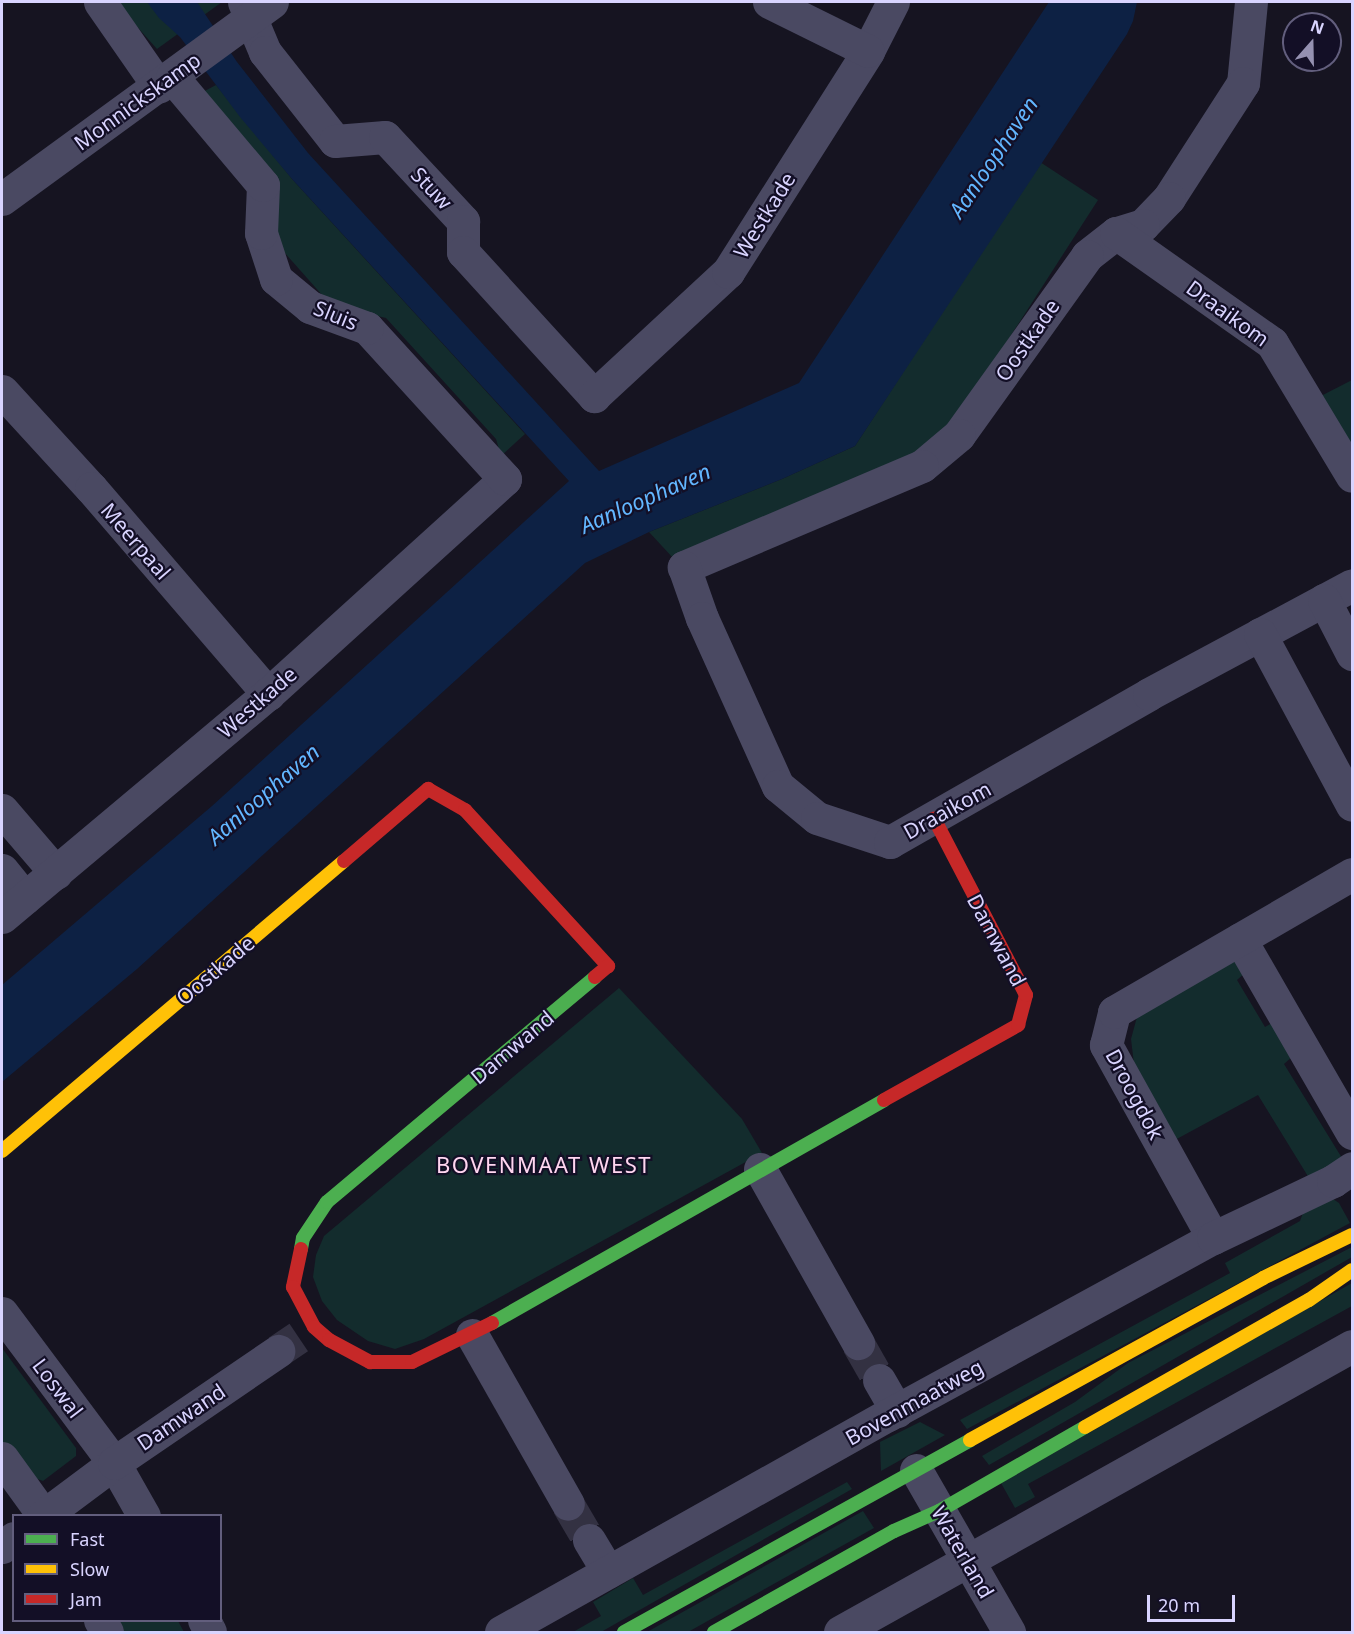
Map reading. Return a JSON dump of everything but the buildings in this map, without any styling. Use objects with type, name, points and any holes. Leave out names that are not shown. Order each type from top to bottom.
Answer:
[{"type":"street","name":"Sluis","points":[[100,2],[175,74],[263,185],[261,232],[276,279],[310,307],[367,328],[505,479]]},
{"type":"street","points":[[769,2],[868,51]]},
{"type":"street","name":"Westkade","points":[[594,396],[728,272],[868,51],[893,2]]},
{"type":"street","name":"Oostkade","points":[[684,567],[922,466],[959,435],[1087,256],[1116,233],[1143,225],[1169,198],[1243,83],[1251,2]]},
{"type":"street","name":"Monnickskamp","points":[[2,200],[221,39],[255,7]]},
{"type":"street","name":"Stuw","points":[[255,7],[265,52],[335,141],[385,137],[463,221],[463,252],[594,396]]},
{"type":"street","name":"Draaikom","points":[[1116,233],[1272,343],[1353,476]]},
{"type":"street","name":"Meerpaal","points":[[2,391],[91,488],[268,694]]},
{"type":"street","name":"Westkade","points":[[13,908],[268,694],[505,479]]},
{"type":"street","name":"Draaikom","points":[[684,567],[702,618],[778,786],[817,818],[890,842],[1260,634],[1353,585]]},
{"type":"street","points":[[1324,600],[1353,654]]},
{"type":"street","points":[[1260,634],[1353,805]]},
{"type":"street","name":"Oostkade","points":[[2,1151],[428,789]]},
{"type":"street","name":"Damwand","points":[[297,1338],[293,1287],[303,1238],[327,1202],[608,966],[465,810],[428,789]]},
{"type":"street","points":[[2,810],[56,873]]},
{"type":"street","name":"Damwand","points":[[114,1463],[297,1338],[329,1340],[370,1362],[412,1362],[472,1335],[760,1169],[1018,1025],[1026,995],[934,818]]},
{"type":"street","points":[[2,870],[13,908]]},
{"type":"street","name":"Droogdok","points":[[1213,1238],[1106,1045],[1114,1012],[1353,874]]},
{"type":"street","points":[[1240,939],[1353,1133]]},
{"type":"street","points":[[760,1169],[858,1343]]},
{"type":"street","name":"Bovenmaatweg","points":[[501,1632],[1213,1238],[1343,1175]]},
{"type":"street","points":[[624,1632],[1263,1278],[1353,1235]]},
{"type":"street","points":[[714,1632],[894,1531],[939,1511],[1309,1300],[1353,1270]]},
{"type":"street","name":"Loswal","points":[[2,1313],[114,1463],[143,1514]]},
{"type":"street","points":[[472,1335],[568,1504]]},
{"type":"street","points":[[840,1632],[1353,1346]]},
{"type":"street","points":[[879,1380],[897,1411]]},
{"type":"street","points":[[2,1458],[43,1514]]},
{"type":"street","points":[[45,1514],[114,1463]]},
{"type":"street","name":"Waterland","points":[[916,1470],[1010,1632]]},
{"type":"street","points":[[589,1540],[608,1572]]},
{"type":"green space","points":[[115,2],[222,2],[157,49]]},
{"type":"green space","points":[[216,85],[292,179],[525,434],[501,456],[496,439],[386,318],[331,305],[268,234],[201,93]]},
{"type":"green space","points":[[1040,162],[1098,200],[941,444],[674,559],[649,532],[782,479],[855,446]]},
{"type":"green space","points":[[1352,380],[1352,456],[1319,397]]},
{"type":"green space","points":[[1235,961],[1246,972],[1237,980],[1265,1027],[1274,1022],[1293,1056],[1284,1064],[1342,1158],[1309,1178],[1258,1095],[1173,1141],[1135,1072],[1131,1039],[1140,1006]]},
{"type":"green space","points":[[619,988],[742,1119],[762,1153],[424,1339],[395,1349],[368,1341],[337,1320],[322,1301],[313,1277],[316,1255],[324,1236]]},
{"type":"green space","points":[[1333,1199],[1339,1203],[1350,1223],[967,1429],[960,1420],[1230,1273],[1225,1263],[1300,1221],[1304,1210]]},
{"type":"green space","points":[[1352,1247],[1352,1257],[989,1465],[982,1456],[1075,1402],[1128,1363]]},
{"type":"green space","points":[[1352,1283],[1352,1306],[1028,1484],[1035,1497],[1015,1508],[1001,1483]]},
{"type":"green space","points":[[2,1348],[76,1448],[76,1456],[43,1481],[26,1475],[2,1442]]},
{"type":"green space","points":[[920,1422],[945,1435],[881,1471],[880,1442]]},
{"type":"green space","points":[[847,1482],[852,1489],[601,1632],[573,1632],[601,1616],[593,1602],[633,1578],[643,1595]]},
{"type":"green space","points":[[863,1511],[874,1528],[688,1632],[647,1632]]},
{"type":"green space","points":[[115,1622],[179,1622],[184,1632],[121,1632]]},
{"type":"water","name":"Aanloophaven","points":[[147,2],[197,2],[237,62],[308,153],[599,471],[799,383],[1049,2],[1137,2],[1133,21],[1127,34],[855,446],[782,479],[649,532],[585,563],[137,969],[2,1082],[2,985],[212,806],[569,481],[292,179],[240,117],[180,37],[159,18]]},
{"type":"tunnel","points":[[278,1351],[299,1337]]},
{"type":"tunnel","points":[[858,1343],[879,1380]]},
{"type":"tunnel","points":[[568,1504],[589,1540]]},
{"type":"traffic: fast","points":[[301,1249],[303,1238],[327,1202],[595,977]]},
{"type":"traffic: fast","points":[[492,1323],[884,1100]]},
{"type":"traffic: fast","points":[[714,1632],[894,1531],[939,1511],[1085,1427]]},
{"type":"traffic: fast","points":[[624,1632],[970,1440]]},
{"type":"traffic: slow","points":[[2,1151],[344,861]]},
{"type":"traffic: slow","points":[[970,1440],[1263,1278],[1352,1235]]},
{"type":"traffic: slow","points":[[1085,1427],[1309,1300],[1352,1270]]},
{"type":"traffic: jam","points":[[344,861],[428,789],[465,810],[608,966],[595,977]]},
{"type":"traffic: jam","points":[[884,1100],[1018,1025],[1026,995],[934,818]]},
{"type":"traffic: jam","points":[[301,1249],[293,1287],[314,1327],[329,1340],[370,1362],[412,1362],[492,1323]]},
{"type":"district","name":"BOVENMAAT WEST","points":[[544,1165]]}]
